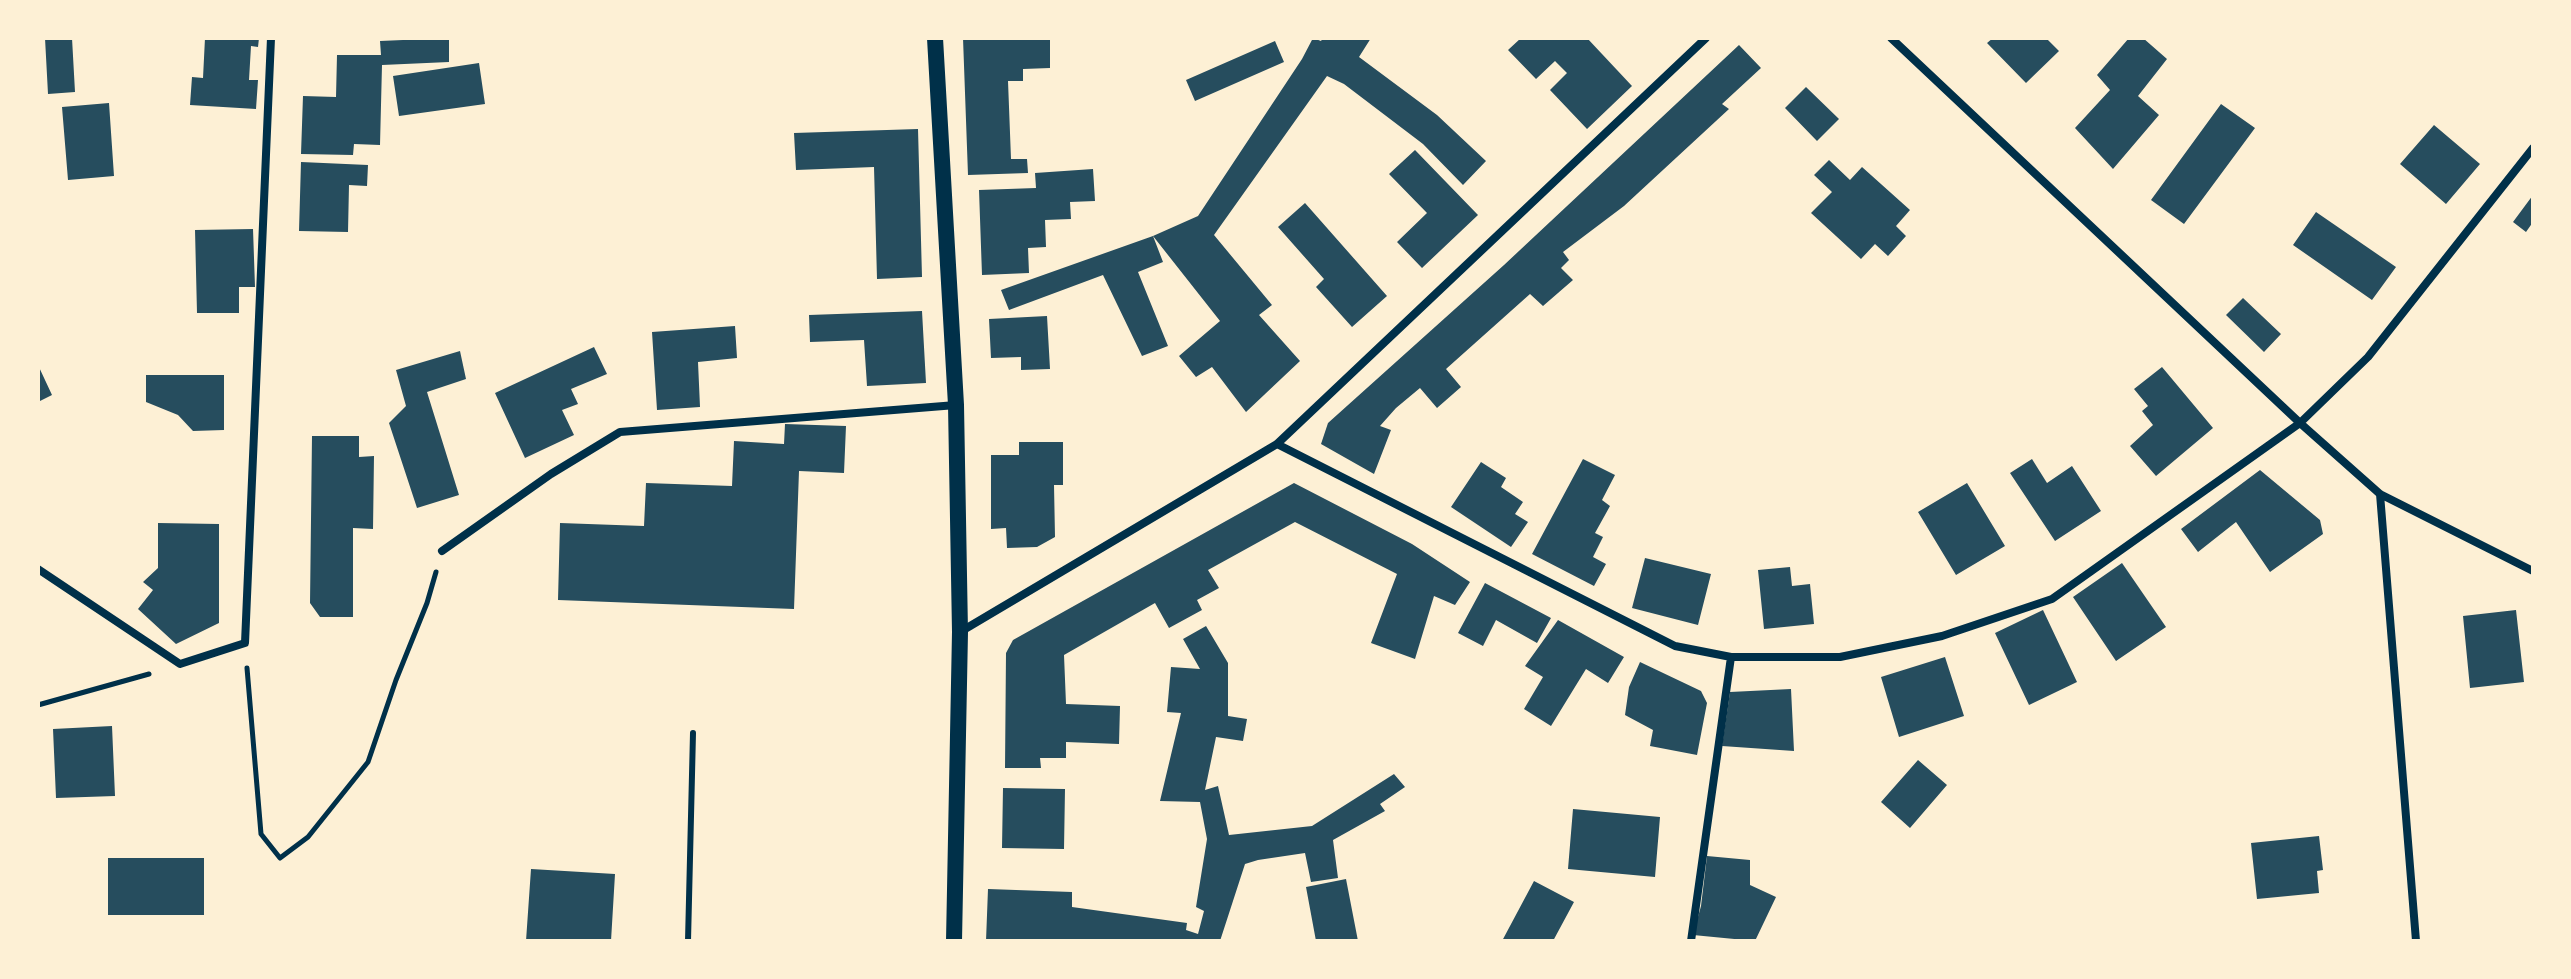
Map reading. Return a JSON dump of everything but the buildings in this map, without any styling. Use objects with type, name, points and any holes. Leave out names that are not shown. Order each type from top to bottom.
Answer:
[{"type":"main road","points":[[935,38],[956,405],[960,632],[954,941]]},
{"type":"street","points":[[38,569],[180,664],[245,643],[271,38]]},
{"type":"street","points":[[960,632],[1277,444],[1706,38]]},
{"type":"street","points":[[1891,38],[2300,423],[2380,494],[2533,571]]},
{"type":"street","points":[[1277,444],[1675,646],[1731,657],[1840,657],[1942,636],[2052,599],[2300,423],[2368,357],[2533,148]]},
{"type":"street","points":[[442,551],[551,474],[620,432],[956,405]]},
{"type":"street","points":[[2380,494],[2416,941]]},
{"type":"street","points":[[1705,941],[1692,938],[1731,657]]},
{"type":"lane","points":[[688,941],[693,733]]},
{"type":"path","points":[[245,643],[261,834],[280,858],[308,837],[368,762],[427,603],[442,551]]},
{"type":"path","points":[[38,705],[180,664]]}]
